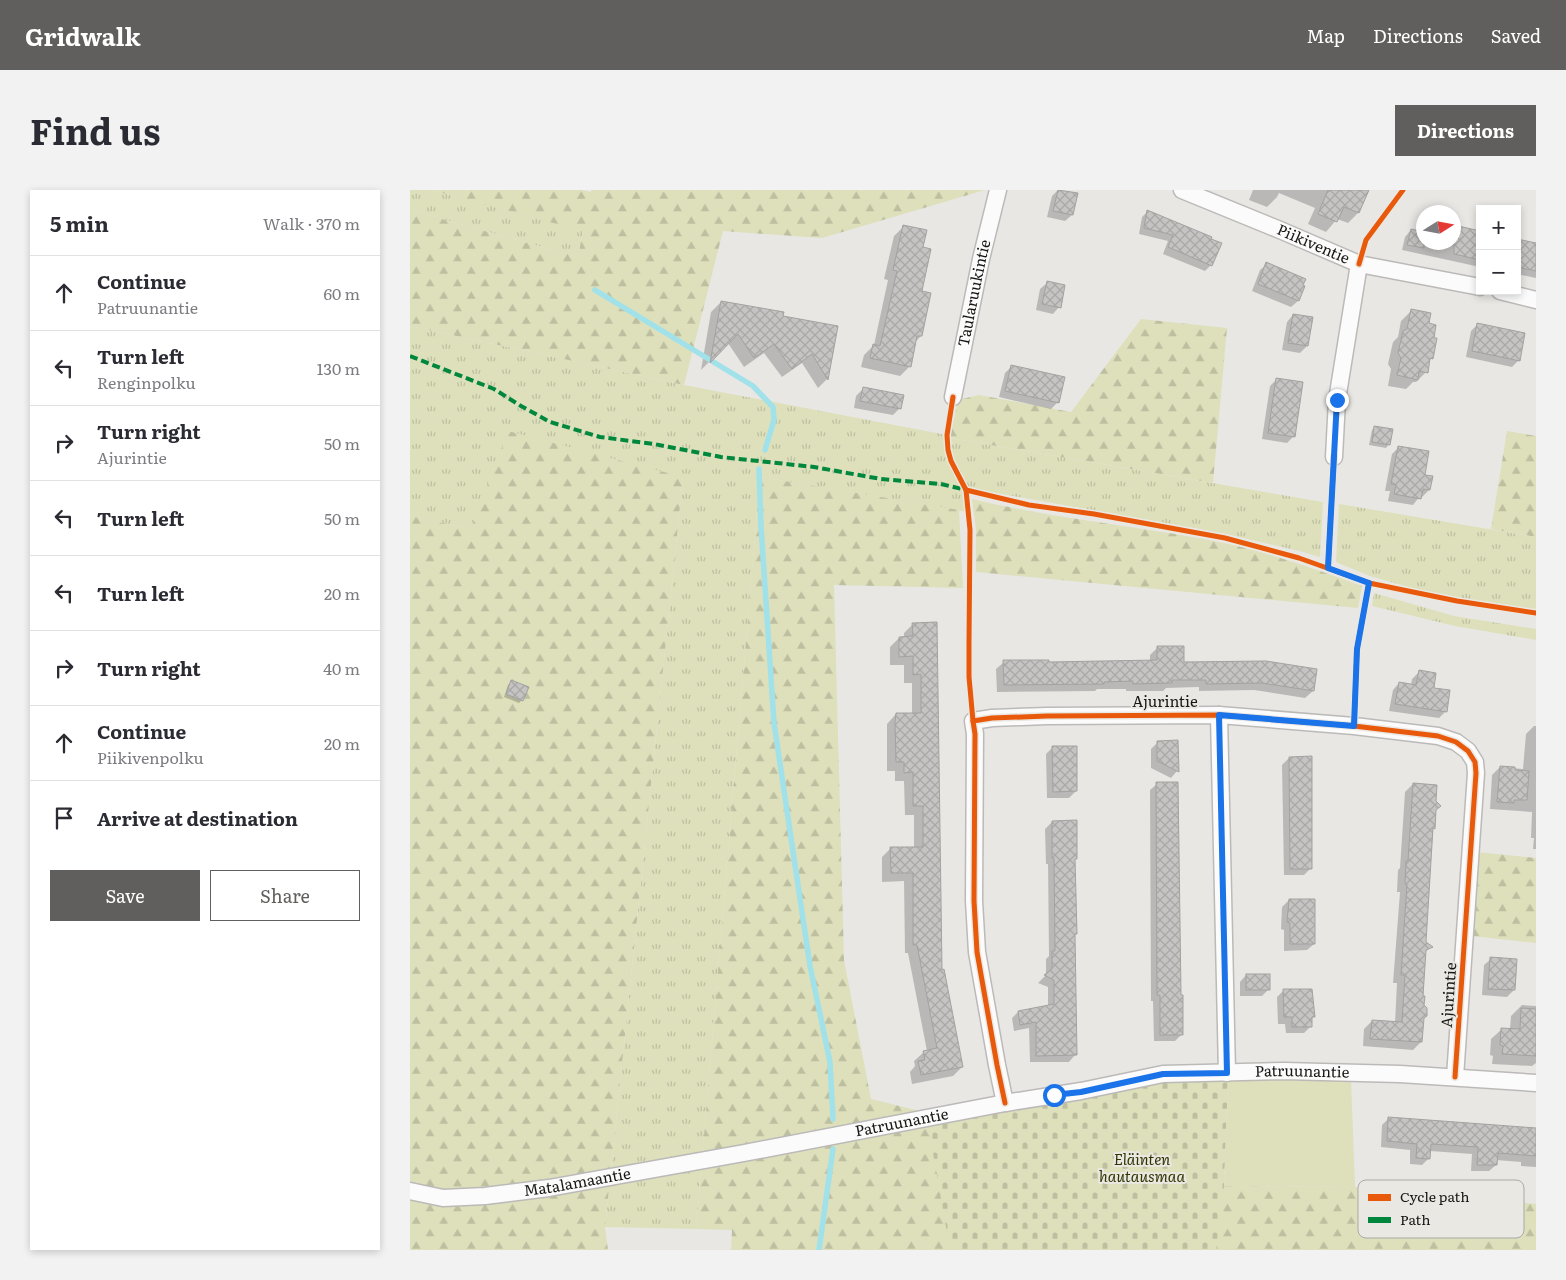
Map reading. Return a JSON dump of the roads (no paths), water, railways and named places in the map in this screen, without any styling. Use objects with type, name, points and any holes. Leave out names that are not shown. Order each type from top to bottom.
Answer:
[{"type":"street","name":"Taularuukintie","points":[[953,397],[981,259],[998,190]]},
{"type":"street","name":"Piikiventie","points":[[1182,190],[1359,264],[1476,286]]},
{"type":"street","points":[[1334,457],[1337,400],[1359,264]]},
{"type":"street","points":[[1516,295],[1536,300]]},
{"type":"street","points":[[1219,715],[1227,1073]]},
{"type":"street","name":"Ajurintie","points":[[1005,1102],[977,952],[974,901],[975,734],[973,722],[992,718],[1219,715],[1354,726],[1438,736],[1456,742],[1468,751],[1475,762],[1476,773],[1455,1077]]},
{"type":"street","name":"Patruunantie","points":[[744,1153],[1005,1102],[1081,1092],[1163,1074],[1284,1071],[1400,1074],[1536,1083]]},
{"type":"street","name":"Matalamaantie","points":[[410,1191],[443,1198],[485,1196],[549,1188],[744,1153]]},
{"type":"waterway","points":[[595,290],[753,386],[773,407],[774,420],[765,450]]},
{"type":"waterway","points":[[759,469],[774,723],[810,966],[830,1062],[833,1119]]},
{"type":"waterway","points":[[819,1250],[833,1149]]},
{"type":"park label","name":"Eläinten hautausmaa","points":[[1142,1168]]}]
